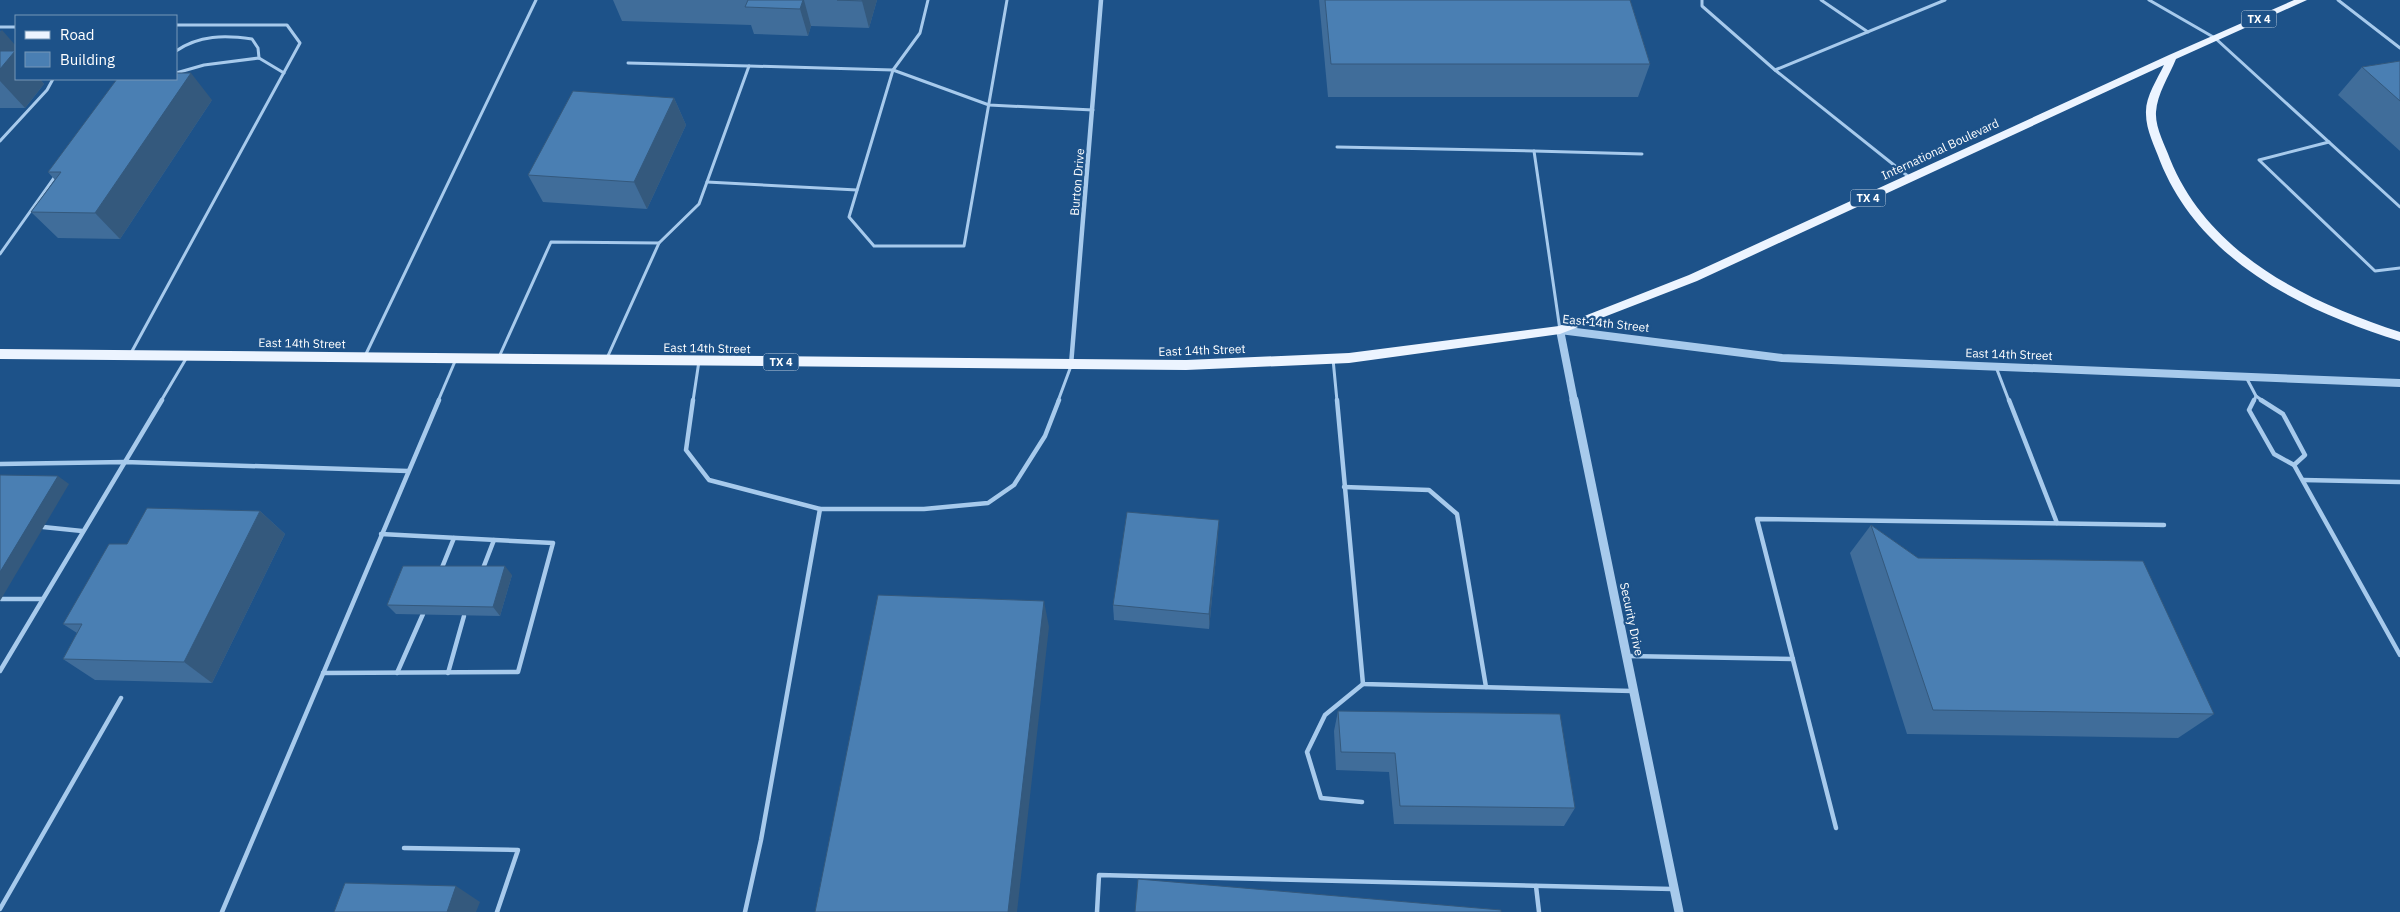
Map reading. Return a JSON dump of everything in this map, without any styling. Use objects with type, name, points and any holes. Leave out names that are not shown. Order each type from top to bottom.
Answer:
[{"type":"main road","name":"International Boulevard","points":[[1560,330],[1693,278],[2172,57],[2302,0]]},
{"type":"main road","points":[[2172,57],[2150,110],[2166,167],[2183,200],[2224,246],[2288,292],[2328,312],[2400,337]]},
{"type":"main road","name":"East 14th Street","points":[[0,354],[1071,366],[1186,365],[1333,359],[1560,330]]},
{"type":"street","name":"Burton Drive","points":[[1071,366],[1101,0]]},
{"type":"street","name":"East 14th Street","points":[[1560,330],[1782,358],[2400,383]]},
{"type":"street","name":"Security Drive","points":[[1560,330],[1679,912]]},
{"type":"lane","points":[[364,358],[536,0]]},
{"type":"lane","points":[[928,0],[920,34],[893,70],[849,217],[874,246],[964,246],[1007,0]]},
{"type":"lane","points":[[1702,0],[1702,6],[1775,70],[1911,178]]},
{"type":"lane","points":[[1821,0],[1868,32]]},
{"type":"lane","points":[[1775,70],[1945,0]]},
{"type":"lane","points":[[2149,0],[2215,38],[2400,207]]},
{"type":"lane","points":[[2338,0],[2400,48]]},
{"type":"lane","points":[[130,355],[300,43],[287,25],[178,25]]},
{"type":"lane","points":[[0,27],[15,26]]},
{"type":"lane","points":[[178,50],[197,41],[235,36],[252,39],[258,48],[259,58]]},
{"type":"lane","points":[[178,72],[204,65],[259,58],[284,73]]},
{"type":"lane","points":[[628,63],[893,70],[988,105],[1093,110]]},
{"type":"lane","points":[[606,360],[660,243],[699,204],[749,66]]},
{"type":"lane","points":[[0,141],[46,90],[52,80]]},
{"type":"lane","points":[[2329,142],[2259,160],[2375,271],[2400,268]]},
{"type":"lane","points":[[1337,148],[1642,154]]},
{"type":"lane","points":[[1534,151],[1560,330]]},
{"type":"lane","points":[[0,254],[56,174]]},
{"type":"lane","points":[[707,182],[857,190]]},
{"type":"lane","points":[[23,222],[38,212]]},
{"type":"lane","points":[[498,359],[551,242],[660,243]]},
{"type":"lane","points":[[0,671],[2,663],[188,356]]},
{"type":"lane","points":[[222,912],[456,359]]},
{"type":"lane","points":[[1333,359],[1363,684]]},
{"type":"lane","points":[[699,362],[686,450],[709,480],[733,488],[820,508],[924,509],[988,503],[1014,484],[1045,436],[1071,366]]},
{"type":"lane","points":[[1996,367],[2057,523]]},
{"type":"lane","points":[[2246,377],[2256,396],[2283,414],[2305,455],[2294,465]]},
{"type":"lane","points":[[2256,396],[2249,410],[2265,439],[2274,454],[2294,465],[2400,655]]},
{"type":"lane","points":[[0,464],[125,462],[408,471]]},
{"type":"lane","points":[[2303,480],[2400,482]]},
{"type":"lane","points":[[1344,487],[1429,490],[1457,514],[1486,687]]},
{"type":"lane","points":[[745,912],[761,840],[820,508]]},
{"type":"lane","points":[[1836,828],[1757,519],[2164,526]]},
{"type":"lane","points":[[43,528],[82,531]]},
{"type":"lane","points":[[323,673],[518,672],[552,543],[381,534]]},
{"type":"lane","points":[[439,575],[454,538]]},
{"type":"lane","points":[[480,575],[494,540]]},
{"type":"lane","points":[[1,599],[42,599]]},
{"type":"lane","points":[[397,674],[422,614]]},
{"type":"lane","points":[[448,673],[464,616]]},
{"type":"lane","points":[[1627,656],[1792,658]]},
{"type":"lane","points":[[1362,802],[1321,798],[1307,752],[1325,715],[1363,684],[1634,691]]},
{"type":"lane","points":[[0,909],[121,698]]},
{"type":"lane","points":[[404,848],[518,850],[497,912]]},
{"type":"lane","points":[[1097,912],[1099,875],[1674,889]]},
{"type":"lane","points":[[1536,886],[1538,912]]},
{"type":"building","points":[[748,0],[803,0],[800,9],[745,7]]},
{"type":"building","points":[[1325,0],[1630,0],[1650,64],[1331,64]]},
{"type":"building","points":[[0,51],[15,51],[0,69]]},
{"type":"building","points":[[2400,61],[2400,101],[2362,67]]},
{"type":"building","points":[[178,73],[191,73],[95,213],[31,212],[61,172],[48,172],[116,80],[178,80]]},
{"type":"building","points":[[573,91],[674,98],[634,182],[528,175]]},
{"type":"building","points":[[0,475],[58,476],[0,572]]},
{"type":"building","points":[[147,508],[260,511],[184,662],[63,659],[82,624],[63,624],[109,544],[127,544]]},
{"type":"building","points":[[1127,512],[1219,520],[1209,614],[1113,605]]},
{"type":"building","points":[[1871,525],[1918,558],[2143,561],[2214,714],[1933,710]]},
{"type":"building","points":[[403,566],[505,566],[493,607],[387,605]]},
{"type":"building","points":[[878,595],[1044,601],[1008,912],[815,912]]},
{"type":"building","points":[[1338,711],[1560,714],[1575,808],[1400,806],[1395,753],[1341,752]]},
{"type":"building","points":[[1138,879],[1501,910],[1501,912],[1135,912]]},
{"type":"building","points":[[345,883],[456,886],[447,912],[334,912]]}]
